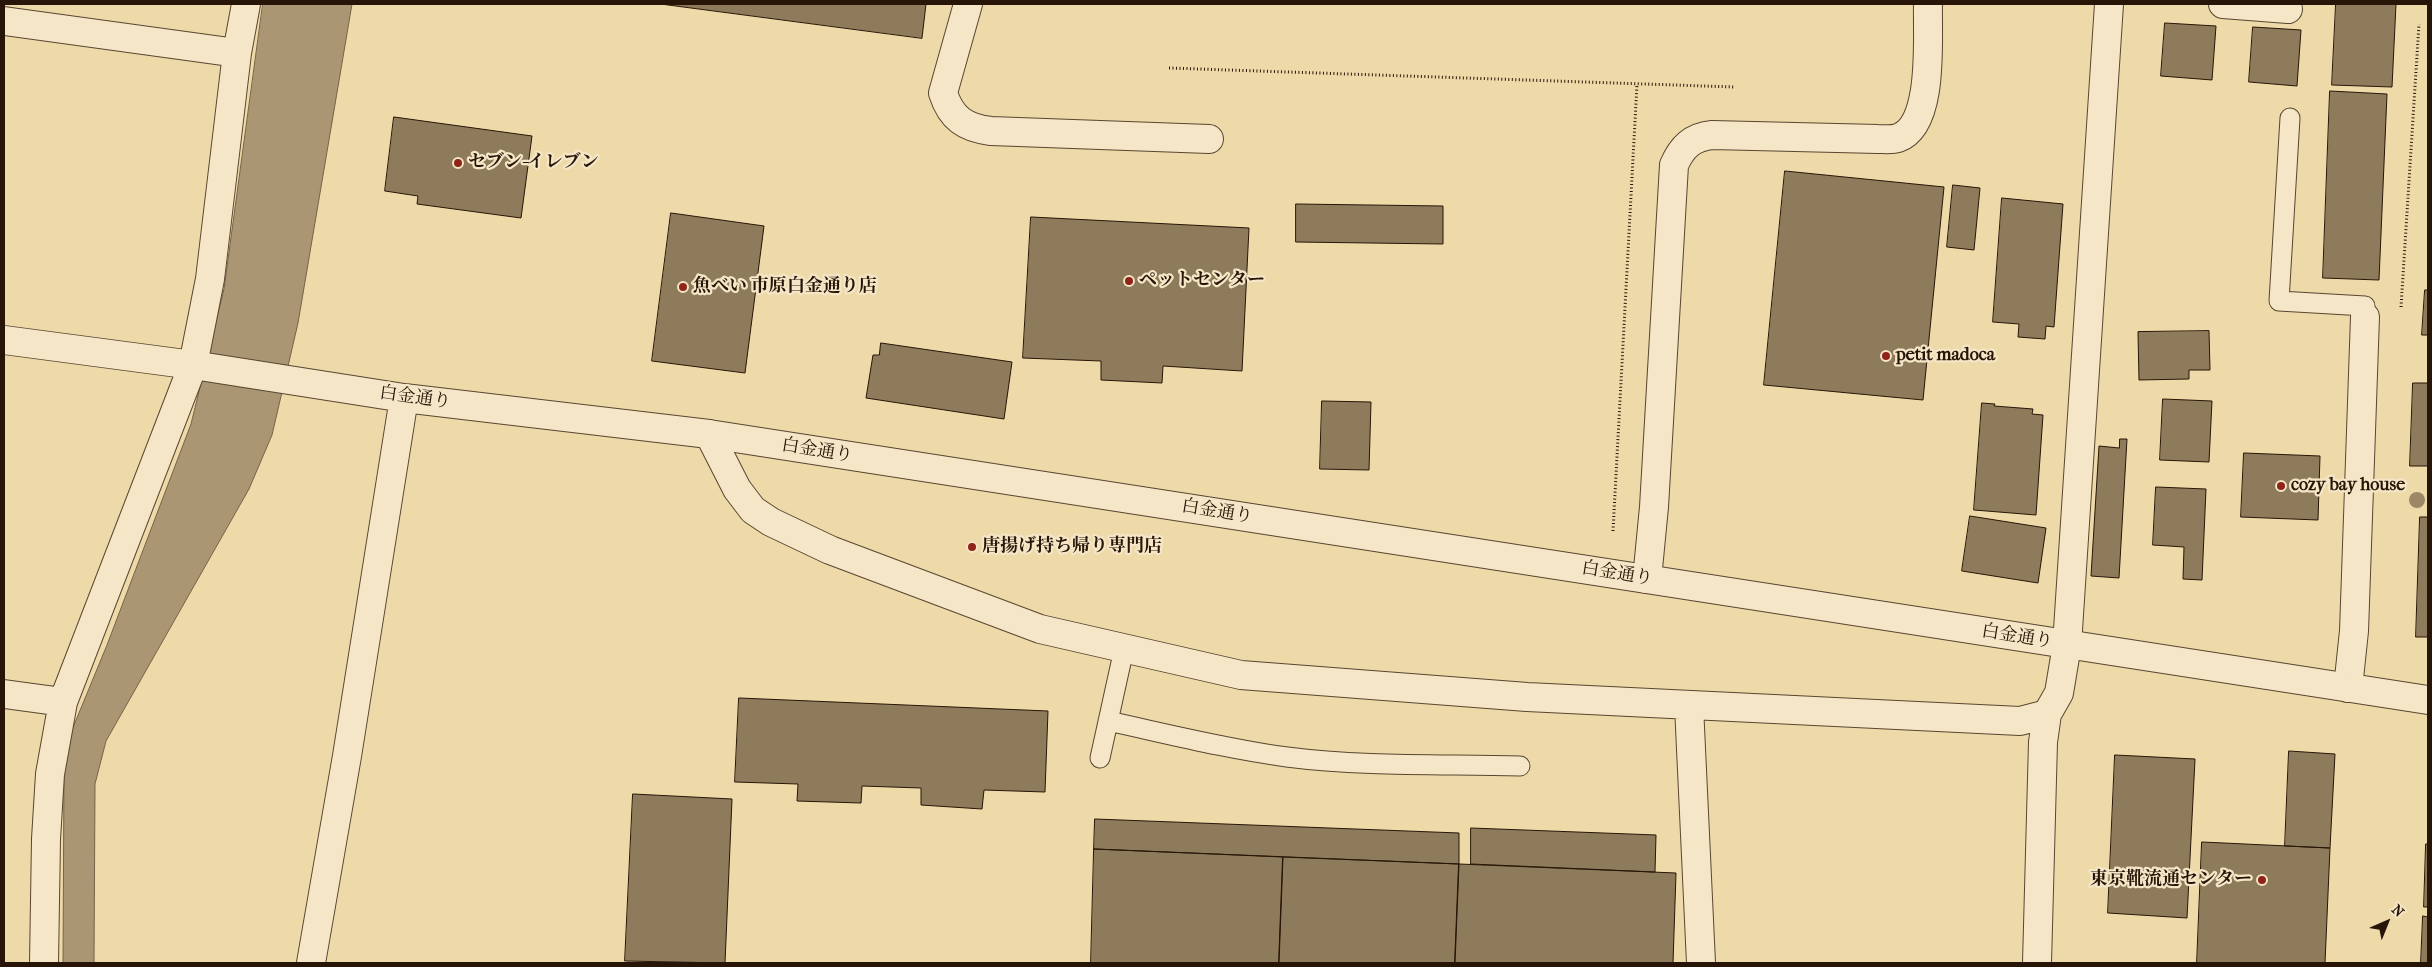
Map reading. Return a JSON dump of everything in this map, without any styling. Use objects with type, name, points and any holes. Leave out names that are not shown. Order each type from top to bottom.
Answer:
[{"type":"street","points":[[44,963],[46,839],[50,774],[63,702],[193,365],[210,280],[237,53],[246,4]]},
{"type":"street","points":[[968,4],[943,93],[946,103],[964,124],[975,129],[991,130],[1208,139]]},
{"type":"street","points":[[1647,579],[1654,507],[1674,165],[1685,144],[1703,136],[1878,140],[1899,138],[1916,121],[1924,96],[1928,4]]},
{"type":"street","points":[[2037,963],[2043,742],[2047,714],[2059,693],[2066,645],[2109,4]]},
{"type":"street","points":[[2223,4],[2288,9]]},
{"type":"street","points":[[4,21],[237,53]]},
{"type":"street","points":[[2348,688],[2354,631],[2365,317]]},
{"type":"street","name":"白金通り","points":[[4,340],[193,365],[404,398],[709,434],[2428,700]]},
{"type":"street","points":[[311,963],[347,756],[404,398]]},
{"type":"street","points":[[709,434],[737,489],[754,510],[772,522],[830,550],[1040,629],[1241,675],[1527,697],[1689,706],[2020,720],[2047,714]]},
{"type":"street","points":[[4,694],[63,702]]},
{"type":"street","points":[[1689,706],[1701,963]]},
{"type":"lane","points":[[2290,118],[2279,301],[2365,306],[2365,317]]},
{"type":"lane","points":[[1100,758],[1124,649]]},
{"type":"lane","points":[[1108,721],[1232,749],[1289,758],[1346,762],[1520,766]]},
{"type":"path","points":[[2365,317],[2400,320],[2420,24]]},
{"type":"path","points":[[1169,68],[1734,87]]},
{"type":"path","points":[[1613,531],[1637,84]]},
{"type":"shaded area","points":[[263,4],[352,4],[298,323],[272,435],[249,489],[106,741],[95,784],[94,963],[63,963],[64,768],[67,742],[107,645],[191,424],[224,289]]},
{"type":"building","points":[[661,4],[926,4],[922,38]]},
{"type":"building","points":[[2336,4],[2396,4],[2392,87],[2332,85]]},
{"type":"building","points":[[2165,23],[2216,26],[2212,80],[2161,76]]},
{"type":"building","points":[[2253,27],[2301,30],[2297,86],[2249,82]]},
{"type":"building","points":[[2330,91],[2387,94],[2379,280],[2323,278]]},
{"type":"building","name":"セブン-イレブン","points":[[394,117],[532,136],[521,218],[417,204],[418,196],[385,191]]},
{"type":"building","points":[[1785,171],[1944,187],[1923,400],[1764,385]]},
{"type":"building","points":[[1953,185],[1980,188],[1974,250],[1947,247]]},
{"type":"building","points":[[2002,198],[2063,204],[2054,327],[2046,326],[2045,339],[2018,337],[2019,324],[1993,322]]},
{"type":"building","points":[[1296,204],[1443,206],[1443,244],[1296,242]]},
{"type":"building","points":[[671,213],[764,226],[745,373],[652,361]]},
{"type":"building","points":[[1031,217],[1249,228],[1242,371],[1163,366],[1162,383],[1101,380],[1101,361],[1023,358]]},
{"type":"building","points":[[2425,290],[2428,290],[2428,335],[2422,335]]},
{"type":"building","points":[[2209,331],[2210,370],[2189,370],[2189,379],[2139,380],[2138,332]]},
{"type":"building","points":[[881,343],[1012,362],[1004,419],[866,398],[873,355],[879,355]]},
{"type":"building","points":[[2413,383],[2428,383],[2428,466],[2410,466]]},
{"type":"building","points":[[2163,399],[2212,401],[2209,462],[2160,460]]},
{"type":"building","points":[[1322,401],[1371,402],[1369,470],[1320,469]]},
{"type":"building","points":[[1982,403],[1995,404],[1994,406],[2033,409],[2032,414],[2043,415],[2036,515],[1974,510]]},
{"type":"building","points":[[2120,439],[2127,439],[2119,578],[2091,576],[2099,446],[2119,448]]},
{"type":"building","name":"cozy bay house","points":[[2244,453],[2320,456],[2318,520],[2241,517]]},
{"type":"building","points":[[2156,487],[2206,489],[2202,580],[2183,579],[2184,547],[2153,545]]},
{"type":"building","points":[[1970,516],[2046,528],[2038,583],[1962,571]]},
{"type":"building","points":[[2420,517],[2428,517],[2428,637],[2416,637]]},
{"type":"building","points":[[739,698],[1048,711],[1045,792],[984,790],[982,809],[921,805],[921,788],[862,786],[861,803],[797,801],[798,784],[735,782]]},
{"type":"building","points":[[2289,751],[2335,754],[2330,848],[2285,846]]},
{"type":"building","points":[[2115,755],[2195,759],[2187,918],[2108,913]]},
{"type":"building","points":[[633,794],[732,799],[725,963],[625,961]]},
{"type":"building","points":[[1095,819],[1459,833],[1459,864],[1094,849]]},
{"type":"building","points":[[1471,828],[1656,835],[1655,872],[1471,864]]},
{"type":"building","points":[[2202,842],[2330,848],[2325,963],[2197,963]]},
{"type":"building","points":[[2426,844],[2428,844],[2428,907],[2424,907]]},
{"type":"building","points":[[1094,849],[1283,857],[1279,963],[1091,963]]},
{"type":"building","points":[[1283,857],[1459,864],[1455,963],[1279,963]]},
{"type":"building","points":[[1459,864],[1676,873],[1673,963],[1455,963]]},
{"type":"building","points":[[2423,916],[2428,917],[2428,963],[2421,963]]},
{"type":"place","name":"セブン-イレブン","points":[[458,163]]},
{"type":"place","name":"ペットセンター","points":[[1129,281]]},
{"type":"place","name":"魚べい 市原白金通り店","points":[[683,287]]},
{"type":"place","name":"petit madoca","points":[[1886,356]]},
{"type":"place","name":"cozy bay house","points":[[2281,486]]},
{"type":"place","name":"唐揚げ持ち帰り専門店","points":[[972,547]]},
{"type":"place","name":"東京靴流通センター","points":[[2262,880]]}]
